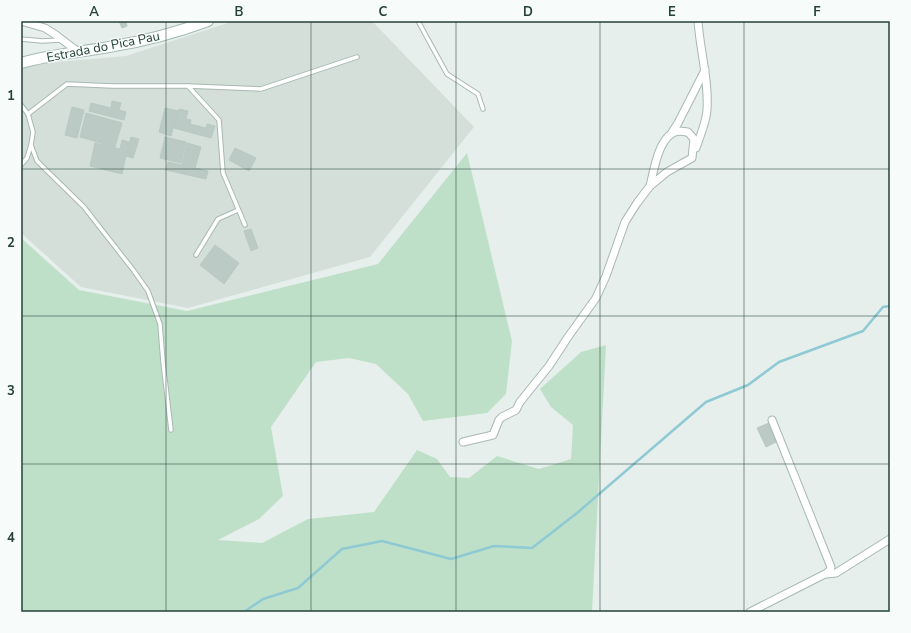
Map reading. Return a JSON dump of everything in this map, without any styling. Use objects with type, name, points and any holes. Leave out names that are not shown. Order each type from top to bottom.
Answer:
[{"type":"main road","name":"Estrada do Pica Pau","points":[[21,63],[43,57],[122,44],[161,35],[208,21]]},
{"type":"street","points":[[21,21],[44,28],[77,52]]},
{"type":"street","points":[[463,442],[493,435],[499,420],[516,410],[520,402],[549,366],[596,298],[606,276],[625,222],[650,186],[667,172],[692,158],[707,111],[705,70],[698,21]]},
{"type":"street","points":[[671,135],[705,70]]},
{"type":"street","points":[[650,186],[660,148],[666,137],[678,131],[688,132],[694,139],[692,158]]},
{"type":"street","points":[[750,612],[824,574],[830,570],[831,564],[772,420]]},
{"type":"street","points":[[824,574],[836,573],[890,539]]},
{"type":"lane","points":[[418,21],[446,74],[478,94],[483,109]]},
{"type":"lane","points":[[21,39],[42,41],[62,40]]},
{"type":"lane","points":[[28,114],[67,84],[112,86],[188,86],[261,90],[357,57]]},
{"type":"lane","points":[[188,86],[219,120],[223,173],[246,226]]},
{"type":"lane","points":[[21,105],[28,114],[32,132],[32,145],[37,161],[84,207],[148,291],[160,324],[162,362],[171,430]]},
{"type":"lane","points":[[21,165],[27,158],[32,145]]},
{"type":"lane","points":[[196,255],[218,219],[238,210]]},
{"type":"shaded area","points":[[234,21],[372,21],[474,127],[370,257],[188,308],[81,287],[21,233],[21,67],[46,63],[126,56]]},
{"type":"green space","points":[[467,153],[512,341],[506,394],[487,413],[423,421],[408,394],[376,364],[349,358],[316,362],[271,427],[283,496],[259,519],[218,540],[262,543],[308,519],[374,512],[417,450],[437,459],[450,477],[469,478],[497,456],[539,469],[571,459],[573,425],[551,407],[540,389],[581,352],[606,345],[592,612],[21,612],[21,238],[79,290],[187,311],[378,264]]},
{"type":"building","points":[[119,21],[126,21],[127,26],[122,28]]},
{"type":"building","points":[[112,101],[121,103],[119,110],[126,112],[124,120],[89,111],[91,103],[111,108]]},
{"type":"building","points":[[72,107],[84,110],[77,138],[65,135]]},
{"type":"building","points":[[165,108],[178,111],[171,136],[159,132]]},
{"type":"building","points":[[179,109],[188,111],[186,119],[191,120],[190,124],[206,128],[207,124],[215,126],[211,138],[174,128]]},
{"type":"building","points":[[86,113],[122,123],[115,147],[80,137]]},
{"type":"building","points":[[131,137],[139,139],[133,158],[126,156]]},
{"type":"building","points":[[165,137],[186,142],[181,163],[160,158]]},
{"type":"building","points":[[122,140],[129,142],[122,174],[90,166],[95,143],[120,149]]},
{"type":"building","points":[[187,143],[201,147],[195,168],[208,171],[206,179],[166,170],[168,162],[182,165]]},
{"type":"building","points":[[235,148],[256,158],[249,171],[229,160]]},
{"type":"building","points":[[251,229],[258,248],[251,251],[244,231]]},
{"type":"building","points":[[215,245],[239,263],[224,284],[200,265]]},
{"type":"building","points":[[769,423],[778,441],[766,447],[757,428]]},
{"type":"waterway","points":[[244,612],[263,599],[298,588],[342,549],[382,541],[451,559],[494,546],[532,548],[577,513],[706,402],[748,385],[779,362],[863,331],[883,307],[890,306]]}]
